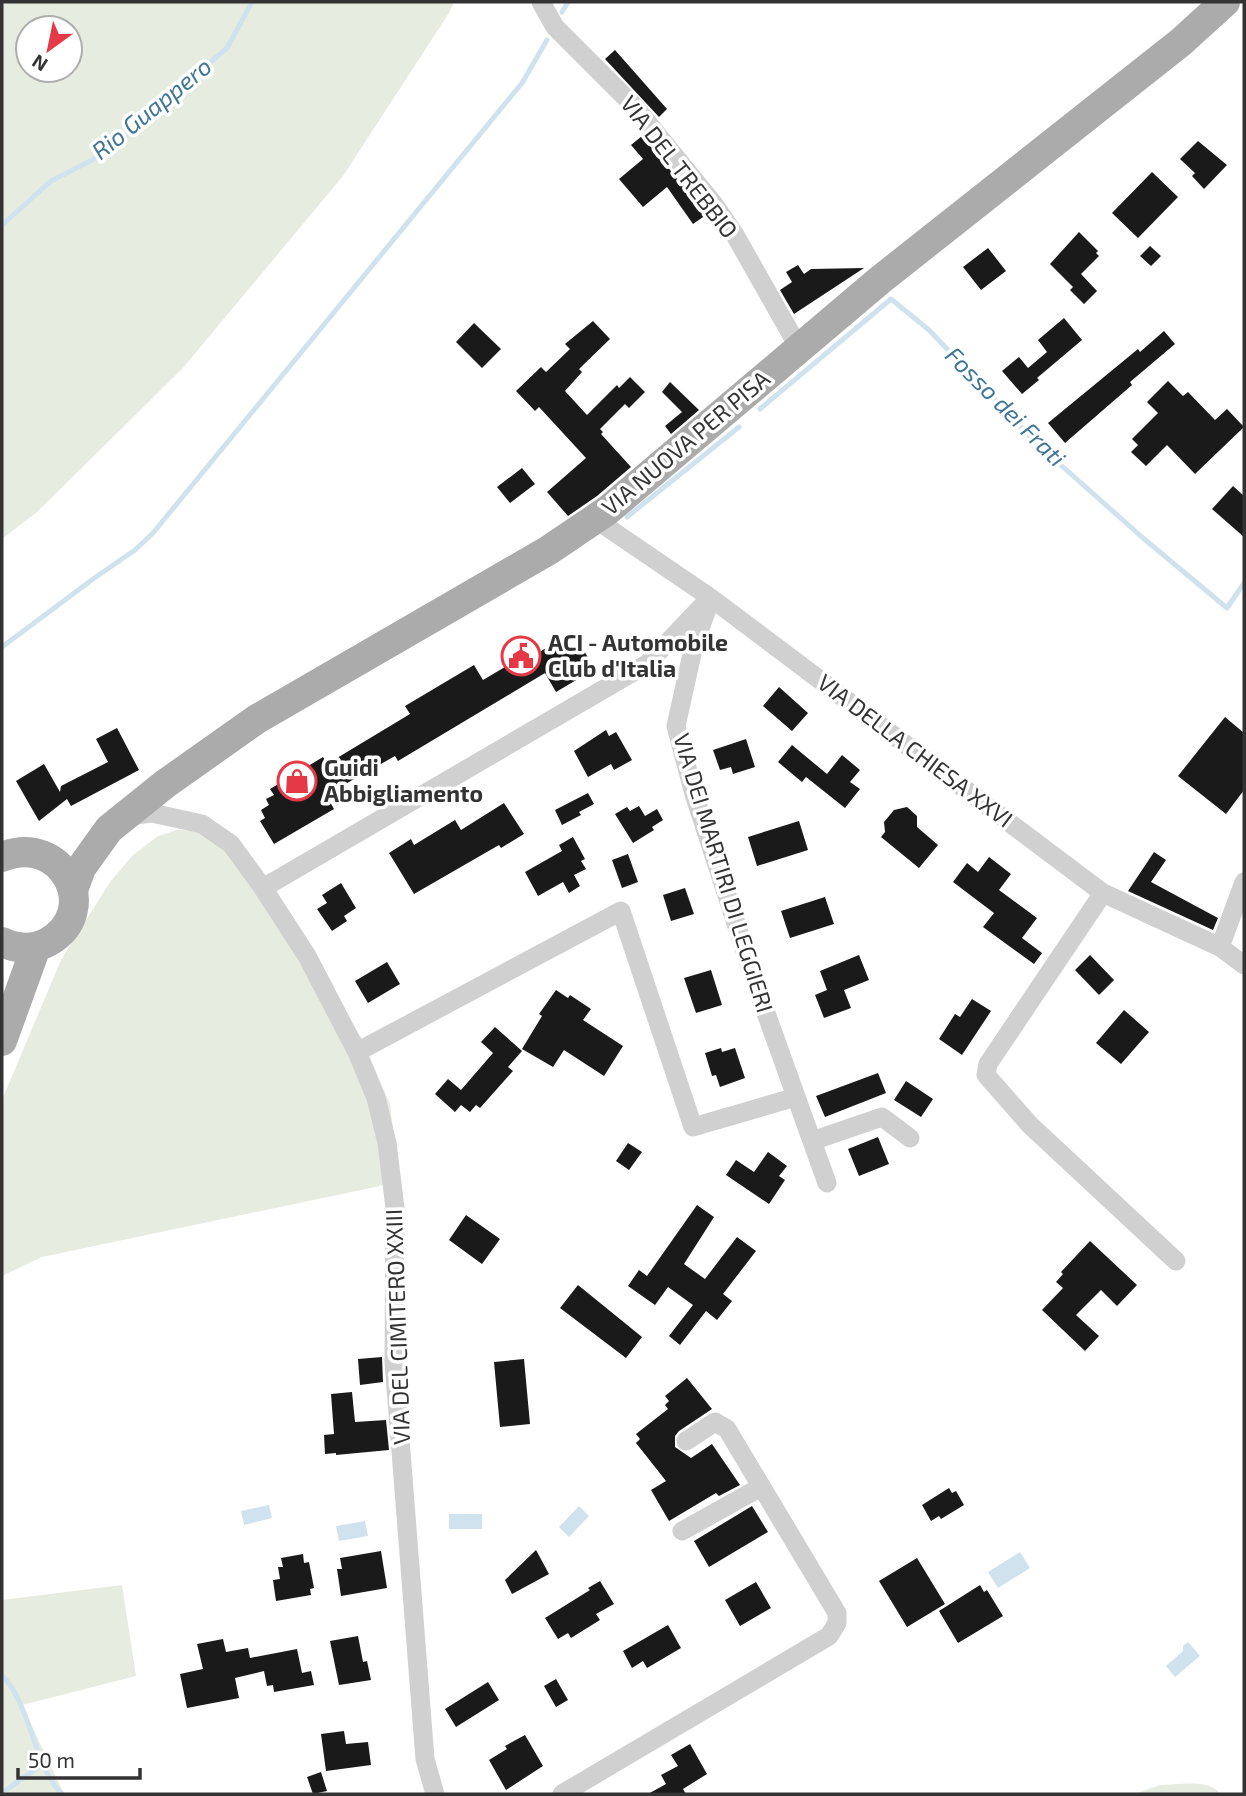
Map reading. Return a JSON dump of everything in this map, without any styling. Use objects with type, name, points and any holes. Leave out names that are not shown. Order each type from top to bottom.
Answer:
[{"type":"main road","name":"VIA NUOVA PER PISA","points":[[116,823],[218,745],[257,719],[549,550],[595,519],[880,280],[1181,42],[1225,2]]},
{"type":"main road","points":[[2,857],[19,852],[38,853],[74,844],[116,823]]},
{"type":"main road","points":[[2,942],[13,946],[36,947],[55,938],[68,923],[73,908],[73,891],[81,868],[116,823]]},
{"type":"main road","points":[[38,853],[60,867],[73,891]]},
{"type":"main road","points":[[4,1032],[36,947]]},
{"type":"main road","points":[[2,954],[9,980],[4,1032]]},
{"type":"street","name":"VIA DEL TREBBIO","points":[[541,2],[555,27],[634,106],[713,204],[735,235],[799,348]]},
{"type":"street","name":"VIA DELLA CHIESA XXVI","points":[[595,519],[711,598],[1103,893],[1220,947],[1244,965]]},
{"type":"street","points":[[263,888],[647,664],[711,598]]},
{"type":"street","name":"VIA DEI MARTIRI DI LEGGIERI","points":[[711,598],[694,645],[676,726],[702,820],[757,988],[827,1183]]},
{"type":"street","name":"VIA DEL CIMITERO XXIII","points":[[116,823],[152,813],[202,824],[216,831],[231,844],[307,956],[357,1052],[376,1098],[387,1143],[395,1208],[394,1362],[425,1759],[435,1794]]},
{"type":"street","points":[[1220,947],[1244,882]]},
{"type":"street","points":[[1103,893],[988,1064],[986,1075],[1030,1125],[1176,1261]]},
{"type":"street","points":[[357,1052],[621,911],[693,1127],[796,1097]]},
{"type":"street","points":[[812,1141],[882,1117],[910,1138]]},
{"type":"street","points":[[562,1794],[829,1636],[837,1623],[837,1613],[727,1429],[715,1423],[686,1441]]},
{"type":"street","points":[[682,1531],[761,1487]]},
{"type":"shaded area","points":[[2,2],[454,2],[343,176],[182,369],[37,512],[2,539]]},
{"type":"shaded area","points":[[177,830],[199,831],[221,845],[361,1037],[390,1104],[399,1182],[42,1257],[2,1276],[2,1100],[61,960],[110,882],[133,855],[158,836]]},
{"type":"shaded area","points":[[122,1585],[136,1676],[22,1705],[64,1794],[2,1794],[2,1600]]},
{"type":"shaded area","points":[[1201,1784],[1220,1794],[1134,1794],[1160,1785]]},
{"type":"water","points":[[269,1505],[272,1518],[244,1525],[241,1511]]},
{"type":"water","points":[[579,1506],[589,1516],[569,1537],[559,1527]]},
{"type":"water","points":[[449,1514],[482,1514],[482,1529],[449,1529]]},
{"type":"water","points":[[365,1521],[368,1536],[339,1541],[336,1526]]},
{"type":"water","points":[[1020,1552],[1030,1568],[998,1588],[988,1572]]},
{"type":"water","points":[[1188,1642],[1200,1656],[1175,1677],[1166,1666],[1183,1651],[1183,1646]]},
{"type":"building","points":[[615,50],[667,109],[659,117],[605,59]]},
{"type":"building","points":[[642,136],[706,215],[693,224],[667,187],[643,207],[619,179],[643,159],[631,145]]},
{"type":"building","points":[[1198,141],[1227,165],[1204,189],[1192,176],[1195,173],[1180,159]]},
{"type":"building","points":[[1152,172],[1178,197],[1138,238],[1112,213]]},
{"type":"building","points":[[1079,232],[1098,251],[1096,253],[1099,256],[1081,274],[1097,291],[1084,304],[1070,290],[1073,287],[1050,264]]},
{"type":"building","points":[[1150,246],[1161,256],[1151,266],[1140,256]]},
{"type":"building","points":[[988,248],[1006,271],[981,290],[963,267]]},
{"type":"building","points":[[798,265],[804,274],[811,269],[864,268],[794,314],[780,290],[792,282],[786,272]]},
{"type":"building","points":[[1064,318],[1082,340],[1022,394],[1002,371],[1019,357],[1028,368],[1047,352],[1038,340]]},
{"type":"building","points":[[593,321],[610,339],[579,369],[582,372],[565,391],[587,415],[617,385],[619,388],[630,377],[645,392],[629,408],[625,404],[600,429],[603,432],[601,434],[631,467],[568,516],[547,492],[586,458],[539,407],[535,411],[516,391],[541,367],[546,372],[570,349],[565,344]]},
{"type":"building","points":[[474,323],[501,349],[482,368],[456,342]]},
{"type":"building","points":[[1164,331],[1175,344],[1065,443],[1048,423]]},
{"type":"building","points":[[1168,381],[1183,396],[1188,392],[1215,420],[1227,409],[1244,427],[1195,474],[1167,445],[1146,466],[1131,452],[1138,445],[1132,439],[1158,413],[1147,402]]},
{"type":"building","points":[[670,382],[699,410],[671,434],[665,426],[682,412],[662,392]]},
{"type":"building","points":[[522,468],[535,484],[510,503],[497,487]]},
{"type":"building","points":[[1233,486],[1244,496],[1244,537],[1212,509]]},
{"type":"building","points":[[565,637],[573,651],[581,646],[595,669],[556,692],[545,673],[398,761],[395,756],[326,795],[334,809],[274,844],[260,821],[265,818],[261,810],[269,805],[266,799],[274,795],[270,789],[323,757],[327,764],[410,714],[405,706],[474,665],[483,680],[510,664],[506,656],[529,643],[536,654]]},
{"type":"building","points":[[779,687],[808,713],[792,731],[763,706]]},
{"type":"building","points":[[1225,717],[1244,733],[1244,790],[1226,814],[1178,776]]},
{"type":"building","points":[[117,728],[139,770],[71,806],[67,799],[39,821],[16,781],[44,764],[60,792],[61,786],[108,762],[96,739]]},
{"type":"building","points":[[606,730],[609,736],[616,732],[632,760],[614,770],[611,764],[588,777],[574,751]]},
{"type":"building","points":[[746,739],[755,767],[733,774],[731,767],[720,770],[713,750]]},
{"type":"building","points":[[792,745],[827,774],[842,755],[860,770],[850,782],[860,789],[845,808],[806,777],[802,782],[778,762]]},
{"type":"building","points":[[588,793],[594,804],[562,825],[555,810]]},
{"type":"building","points":[[504,803],[524,834],[501,848],[499,845],[414,894],[389,853],[411,839],[414,845],[455,820],[461,830]]},
{"type":"building","points":[[639,806],[645,816],[657,809],[663,820],[652,827],[654,830],[633,843],[615,814],[627,807],[630,811]]},
{"type":"building","points":[[907,807],[917,816],[917,827],[938,845],[919,868],[881,837],[885,832],[884,822],[894,810]]},
{"type":"building","points":[[799,821],[808,850],[757,866],[748,837]]},
{"type":"building","points":[[573,837],[585,859],[581,861],[586,869],[574,875],[580,886],[569,893],[563,882],[538,896],[525,872],[562,851],[559,845]]},
{"type":"building","points":[[1154,852],[1166,860],[1151,882],[1218,918],[1213,930],[1128,891]]},
{"type":"building","points":[[628,854],[638,882],[622,888],[612,860]]},
{"type":"building","points":[[989,857],[1011,874],[999,890],[1037,918],[1022,938],[1042,953],[1034,964],[983,927],[994,913],[953,882],[967,863],[978,872]]},
{"type":"building","points":[[341,883],[356,908],[344,916],[347,921],[332,931],[317,909],[327,903],[322,895]]},
{"type":"building","points":[[685,888],[694,914],[671,921],[663,895]]},
{"type":"building","points":[[825,897],[834,924],[790,938],[781,911]]},
{"type":"building","points":[[859,955],[869,980],[844,990],[851,1008],[824,1018],[815,995],[827,990],[820,971]]},
{"type":"building","points":[[1090,955],[1114,980],[1099,995],[1075,970]]},
{"type":"building","points":[[387,962],[400,984],[368,1003],[355,981]]},
{"type":"building","points":[[711,970],[722,1005],[696,1013],[684,978]]},
{"type":"building","points":[[556,990],[568,998],[570,995],[591,1009],[583,1020],[623,1046],[604,1076],[564,1050],[553,1067],[522,1049],[542,1016],[539,1014]]},
{"type":"building","points":[[972,999],[991,1011],[962,1055],[939,1039],[955,1014],[960,1017]]},
{"type":"building","points":[[1124,1010],[1149,1032],[1121,1064],[1096,1043]]},
{"type":"building","points":[[495,1027],[522,1051],[508,1067],[513,1071],[480,1108],[476,1105],[470,1112],[461,1105],[455,1112],[435,1094],[448,1079],[461,1090],[493,1053],[481,1042]]},
{"type":"building","points":[[721,1048],[722,1052],[735,1048],[745,1078],[720,1087],[716,1075],[712,1076],[705,1053]]},
{"type":"building","points":[[878,1073],[886,1093],[825,1117],[816,1096]]},
{"type":"building","points":[[906,1081],[933,1099],[921,1117],[894,1100]]},
{"type":"building","points":[[878,1137],[889,1164],[859,1176],[848,1149]]},
{"type":"building","points":[[628,1143],[642,1152],[629,1170],[616,1161]]},
{"type":"building","points":[[768,1152],[787,1166],[779,1176],[785,1180],[769,1204],[726,1175],[736,1160],[754,1172]]},
{"type":"building","points":[[697,1205],[714,1217],[684,1264],[705,1279],[737,1237],[756,1251],[723,1294],[732,1301],[717,1320],[706,1311],[680,1345],[669,1336],[693,1305],[668,1287],[655,1305],[628,1286],[639,1270],[647,1276]]},
{"type":"building","points":[[466,1215],[500,1239],[482,1264],[449,1240]]},
{"type":"building","points":[[1090,1241],[1137,1285],[1117,1306],[1101,1290],[1076,1315],[1099,1336],[1085,1351],[1042,1310],[1063,1288],[1056,1282],[1063,1274],[1061,1272]]},
{"type":"building","points":[[578,1285],[642,1337],[626,1358],[560,1308]]},
{"type":"building","points":[[382,1357],[383,1382],[360,1385],[358,1359]]},
{"type":"building","points":[[524,1359],[530,1424],[500,1427],[494,1362]]},
{"type":"building","points":[[687,1378],[712,1409],[679,1431],[675,1436],[675,1447],[691,1458],[712,1444],[740,1485],[719,1496],[716,1493],[669,1521],[651,1490],[666,1481],[636,1443],[640,1439],[636,1434],[668,1409],[665,1405],[669,1401],[665,1396]]},
{"type":"building","points":[[352,1392],[355,1422],[386,1420],[389,1450],[325,1454],[324,1435],[334,1434],[331,1394]]},
{"type":"building","points":[[949,1488],[952,1493],[956,1491],[964,1505],[941,1519],[939,1516],[931,1521],[922,1505]]},
{"type":"building","points":[[752,1506],[768,1532],[709,1567],[694,1541]]},
{"type":"building","points":[[536,1550],[549,1574],[512,1594],[505,1580]]},
{"type":"building","points":[[381,1551],[387,1588],[341,1596],[337,1569],[342,1569],[340,1558]]},
{"type":"building","points":[[303,1554],[304,1563],[309,1562],[314,1588],[310,1589],[311,1595],[276,1601],[273,1580],[280,1579],[278,1567],[283,1567],[281,1558]]},
{"type":"building","points":[[917,1558],[945,1604],[907,1627],[879,1581]]},
{"type":"building","points":[[600,1581],[614,1604],[596,1614],[600,1620],[571,1638],[568,1633],[558,1639],[545,1618]]},
{"type":"building","points":[[756,1582],[771,1608],[740,1626],[725,1600]]},
{"type":"building","points":[[980,1585],[984,1592],[987,1590],[1003,1616],[958,1643],[939,1611]]},
{"type":"building","points":[[668,1625],[681,1648],[647,1668],[643,1661],[632,1668],[623,1651]]},
{"type":"building","points":[[358,1636],[363,1662],[367,1661],[371,1680],[339,1685],[330,1641]]},
{"type":"building","points":[[223,1639],[226,1652],[248,1648],[250,1658],[297,1649],[302,1673],[311,1671],[314,1685],[274,1692],[273,1685],[267,1686],[264,1671],[235,1678],[239,1698],[187,1708],[180,1674],[203,1669],[197,1644]]},
{"type":"building","points":[[556,1679],[568,1700],[556,1707],[544,1686]]},
{"type":"building","points":[[488,1682],[499,1700],[456,1727],[445,1709]]},
{"type":"building","points":[[344,1731],[346,1744],[368,1742],[371,1765],[326,1771],[321,1734]]},
{"type":"building","points":[[525,1735],[543,1766],[506,1790],[489,1760],[507,1749],[505,1746]]},
{"type":"building","points":[[690,1744],[707,1774],[683,1789],[686,1794],[648,1794],[666,1784],[661,1775],[678,1766],[671,1755]]},
{"type":"building","points":[[321,1772],[327,1791],[313,1794],[307,1777]]},
{"type":"waterway","name":"Rio Guappero","points":[[2,225],[51,181],[102,155],[227,48],[252,2]]},
{"type":"waterway","points":[[562,12],[568,2]]},
{"type":"waterway","points":[[2,647],[135,550],[153,533],[522,83],[547,40]]},
{"type":"waterway","name":"Fosso dei Frati","points":[[760,409],[891,299],[929,330],[1036,443],[1227,608],[1244,583]]},
{"type":"waterway","name":"Fosso dei Frati","points":[[627,517],[739,427]]},
{"type":"waterway","points":[[2,1675],[20,1703],[52,1782],[62,1794]]},
{"type":"waterway","points":[[2,1793],[44,1763]]},
{"type":"place","name":"ACI - Automobile Club d'Italia","points":[[521,656]]},
{"type":"place","name":"Guidi Abbigliamento","points":[[297,781]]}]
